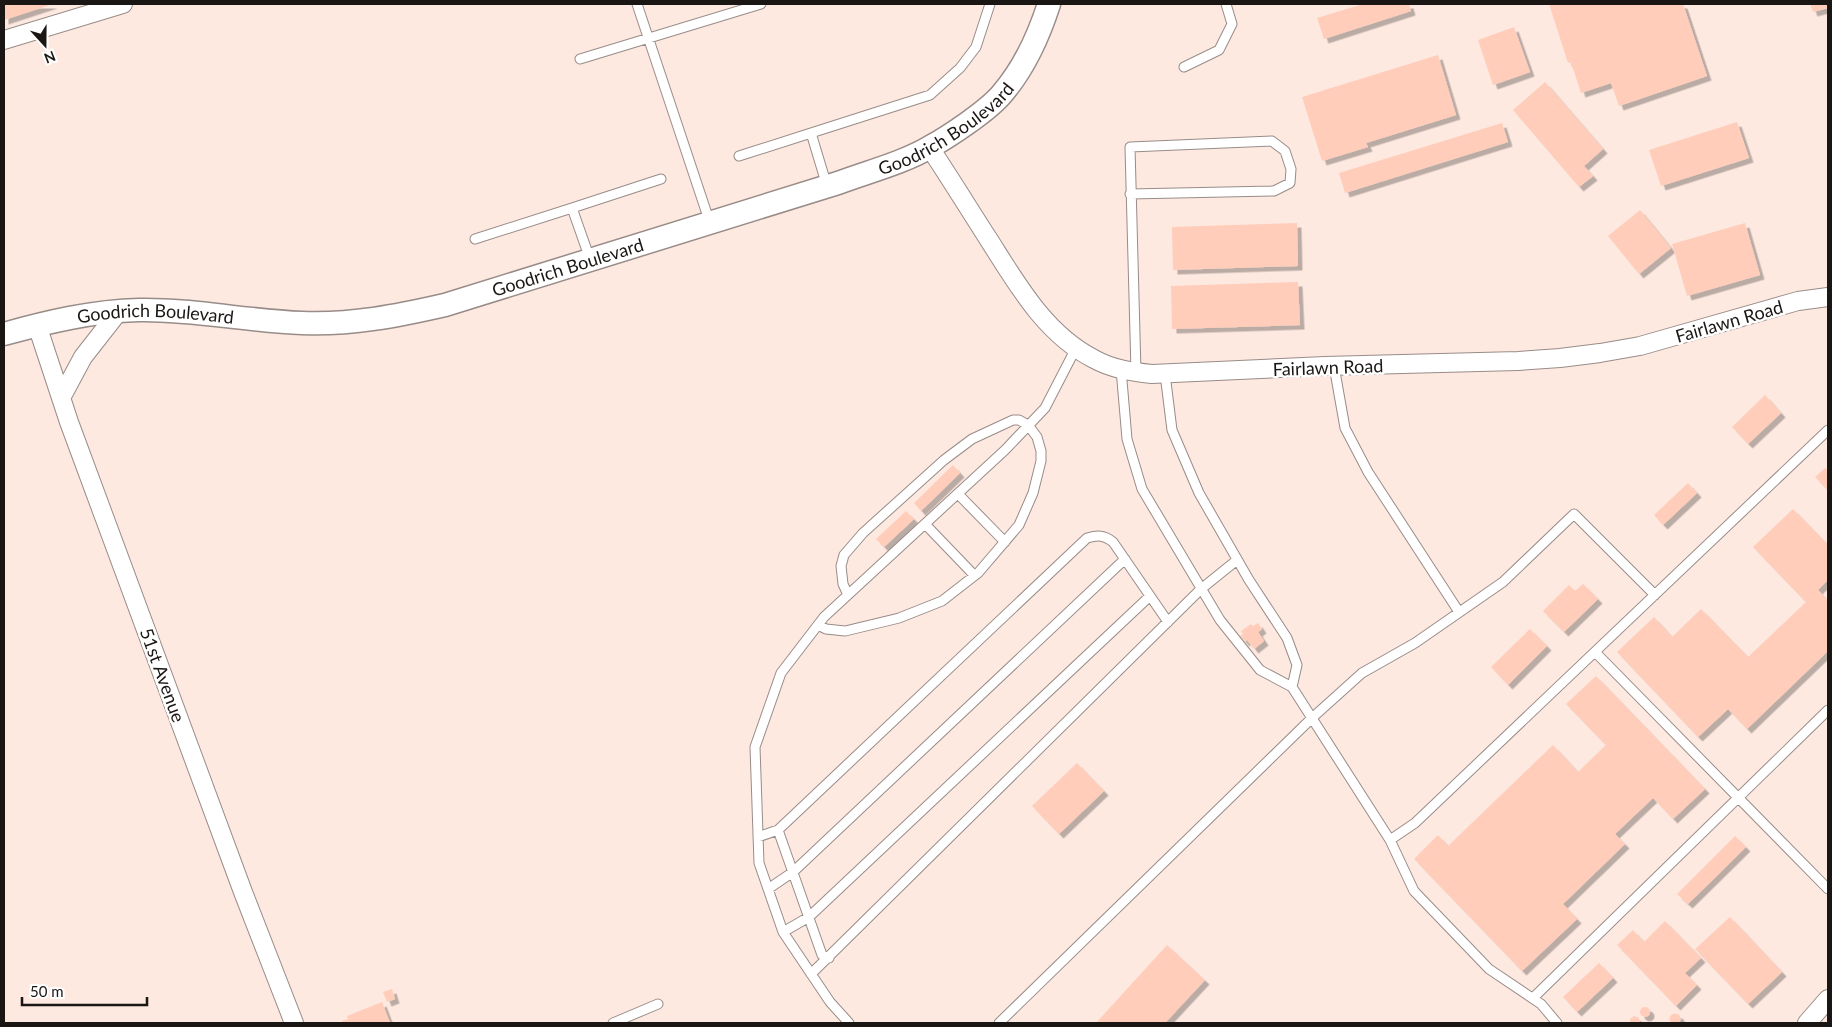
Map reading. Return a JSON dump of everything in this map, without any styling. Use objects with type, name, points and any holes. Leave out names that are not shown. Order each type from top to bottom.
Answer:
[{"type":"street","points":[[4,40],[123,4]]},
{"type":"street","name":"Goodrich Boulevard","points":[[4,334],[37,325],[119,311],[179,310],[300,323],[364,321],[405,315],[445,305],[827,187],[930,148],[985,109],[1000,96],[1013,80],[1033,44],[1049,4]]},
{"type":"street","name":"Fairlawn Road","points":[[930,148],[1021,290],[1046,322],[1060,336],[1094,359],[1128,371],[1165,374],[1334,366],[1518,361],[1600,353],[1640,346],[1798,301],[1828,297]]},
{"type":"street","points":[[61,398],[83,356],[119,311]]},
{"type":"street","name":"51st Avenue","points":[[37,325],[61,398],[240,883],[294,1023]]},
{"type":"street","points":[[1807,1023],[1828,999]]},
{"type":"lane","points":[[637,4],[710,223]]},
{"type":"lane","points":[[580,59],[761,4]]},
{"type":"lane","points":[[739,156],[930,95],[960,68],[976,47],[990,4]]},
{"type":"lane","points":[[1184,67],[1219,50],[1232,24],[1226,4]]},
{"type":"lane","points":[[811,133],[827,187]]},
{"type":"lane","points":[[1130,194],[1274,191],[1290,183],[1291,170],[1285,151],[1272,141],[1130,147],[1127,438],[1142,489],[1220,620],[1260,670],[1292,687],[1390,840],[1414,891],[1489,969],[1541,1004],[1557,1023]]},
{"type":"lane","points":[[475,239],[661,179]]},
{"type":"lane","points":[[572,208],[590,260]]},
{"type":"lane","points":[[848,1023],[830,1002],[783,932],[759,863],[754,748],[781,673],[824,617],[1005,450],[1045,408],[1076,348]]},
{"type":"lane","points":[[1334,366],[1345,428],[1368,472],[1459,612]]},
{"type":"lane","points":[[1165,374],[1172,430],[1199,493],[1237,560],[1286,638],[1297,665],[1292,687]]},
{"type":"lane","points":[[818,625],[826,629],[845,631],[899,618],[942,601],[974,575],[1019,525],[1033,493],[1041,462],[1041,451],[1037,437],[1028,425],[1019,420],[1013,420],[972,439],[944,460],[863,533],[844,555],[841,566],[843,584],[848,595]]},
{"type":"lane","points":[[1390,840],[1414,823],[1828,430]]},
{"type":"lane","points":[[958,494],[1005,542]]},
{"type":"lane","points":[[999,1023],[1312,718],[1362,673],[1415,643],[1503,582],[1574,514],[1654,595]]},
{"type":"lane","points":[[925,524],[974,575]]},
{"type":"lane","points":[[758,837],[778,830],[1087,538],[1098,535],[1106,537],[1113,542],[1168,622]]},
{"type":"lane","points":[[768,889],[793,872],[1125,559]]},
{"type":"lane","points":[[811,974],[1201,589],[1237,560]]},
{"type":"lane","points":[[783,932],[809,917],[1150,596]]},
{"type":"lane","points":[[1595,652],[1828,889]]},
{"type":"lane","points":[[1533,998],[1828,710]]},
{"type":"lane","points":[[778,830],[822,954],[829,958]]},
{"type":"lane","points":[[613,1023],[658,1004]]},
{"type":"shaded area","points":[[4,4],[1828,4],[1828,1023],[4,1023]]},
{"type":"building","points":[[4,4],[53,4],[4,20]]},
{"type":"building","points":[[1363,4],[1409,4],[1411,11],[1324,39],[1317,18]]},
{"type":"building","points":[[1549,4],[1683,4],[1707,76],[1619,106],[1611,83],[1581,93],[1571,62],[1568,63]]},
{"type":"building","points":[[1810,4],[1828,4],[1828,8],[1813,12]]},
{"type":"building","points":[[1514,27],[1530,72],[1493,85],[1478,40]]},
{"type":"building","points":[[1438,55],[1456,115],[1366,143],[1368,147],[1322,161],[1302,97]]},
{"type":"building","points":[[1545,82],[1603,149],[1584,166],[1593,176],[1579,187],[1513,110]]},
{"type":"building","points":[[1737,122],[1749,158],[1661,186],[1649,150]]},
{"type":"building","points":[[1502,123],[1508,142],[1345,193],[1339,173]]},
{"type":"building","points":[[1640,210],[1671,248],[1639,274],[1608,236]]},
{"type":"building","points":[[1297,223],[1298,266],[1173,270],[1172,227]]},
{"type":"building","points":[[1745,223],[1760,275],[1687,296],[1672,244]]},
{"type":"building","points":[[1298,282],[1300,325],[1172,329],[1171,286]]},
{"type":"building","points":[[1765,395],[1781,413],[1748,444],[1732,427]]},
{"type":"building","points":[[953,465],[960,473],[921,511],[914,503]]},
{"type":"building","points":[[1825,468],[1828,471],[1828,490],[1815,477]]},
{"type":"building","points":[[1688,483],[1697,493],[1663,525],[1654,515]]},
{"type":"building","points":[[1793,509],[1828,545],[1828,580],[1818,590],[1828,601],[1828,651],[1747,729],[1728,709],[1698,737],[1617,652],[1654,617],[1672,637],[1701,609],[1748,657],[1806,602],[1753,547]]},
{"type":"building","points":[[906,511],[914,519],[884,547],[876,539]]},
{"type":"building","points":[[1583,584],[1598,599],[1564,632],[1543,611],[1569,585],[1575,591]]},
{"type":"building","points":[[1258,623],[1262,629],[1258,632],[1264,641],[1254,649],[1247,640],[1245,642],[1240,636],[1243,634],[1241,631],[1251,624],[1253,626]]},
{"type":"building","points":[[1530,629],[1547,646],[1508,685],[1491,667]]},
{"type":"building","points":[[1596,676],[1705,789],[1673,819],[1653,798],[1615,834],[1625,844],[1563,904],[1577,919],[1522,971],[1414,859],[1438,835],[1448,846],[1553,745],[1578,772],[1606,745],[1566,704]]},
{"type":"building","points":[[1077,763],[1104,791],[1059,834],[1032,806]]},
{"type":"building","points":[[1735,836],[1746,847],[1688,904],[1677,894]]},
{"type":"building","points":[[1730,917],[1782,972],[1748,1004],[1695,949]]},
{"type":"building","points":[[1665,921],[1701,958],[1685,973],[1697,985],[1676,1006],[1617,945],[1633,930],[1644,942]]},
{"type":"building","points":[[1167,945],[1205,980],[1165,1023],[1096,1023]]},
{"type":"building","points":[[1599,963],[1613,978],[1577,1012],[1563,997]]},
{"type":"building","points":[[392,989],[395,999],[387,1002],[383,992]]},
{"type":"building","points":[[382,1002],[390,1023],[342,1023],[342,1021],[348,1019],[347,1016]]},
{"type":"building","points":[[1643,1007],[1647,1007],[1650,1012],[1649,1016],[1643,1017],[1640,1014],[1640,1010]]},
{"type":"building","points":[[1673,1014],[1677,1014],[1680,1019],[1679,1023],[1673,1024],[1670,1021],[1670,1017]]},
{"type":"building","points":[[1634,1016],[1639,1018],[1640,1023],[1630,1023],[1630,1019]]}]
